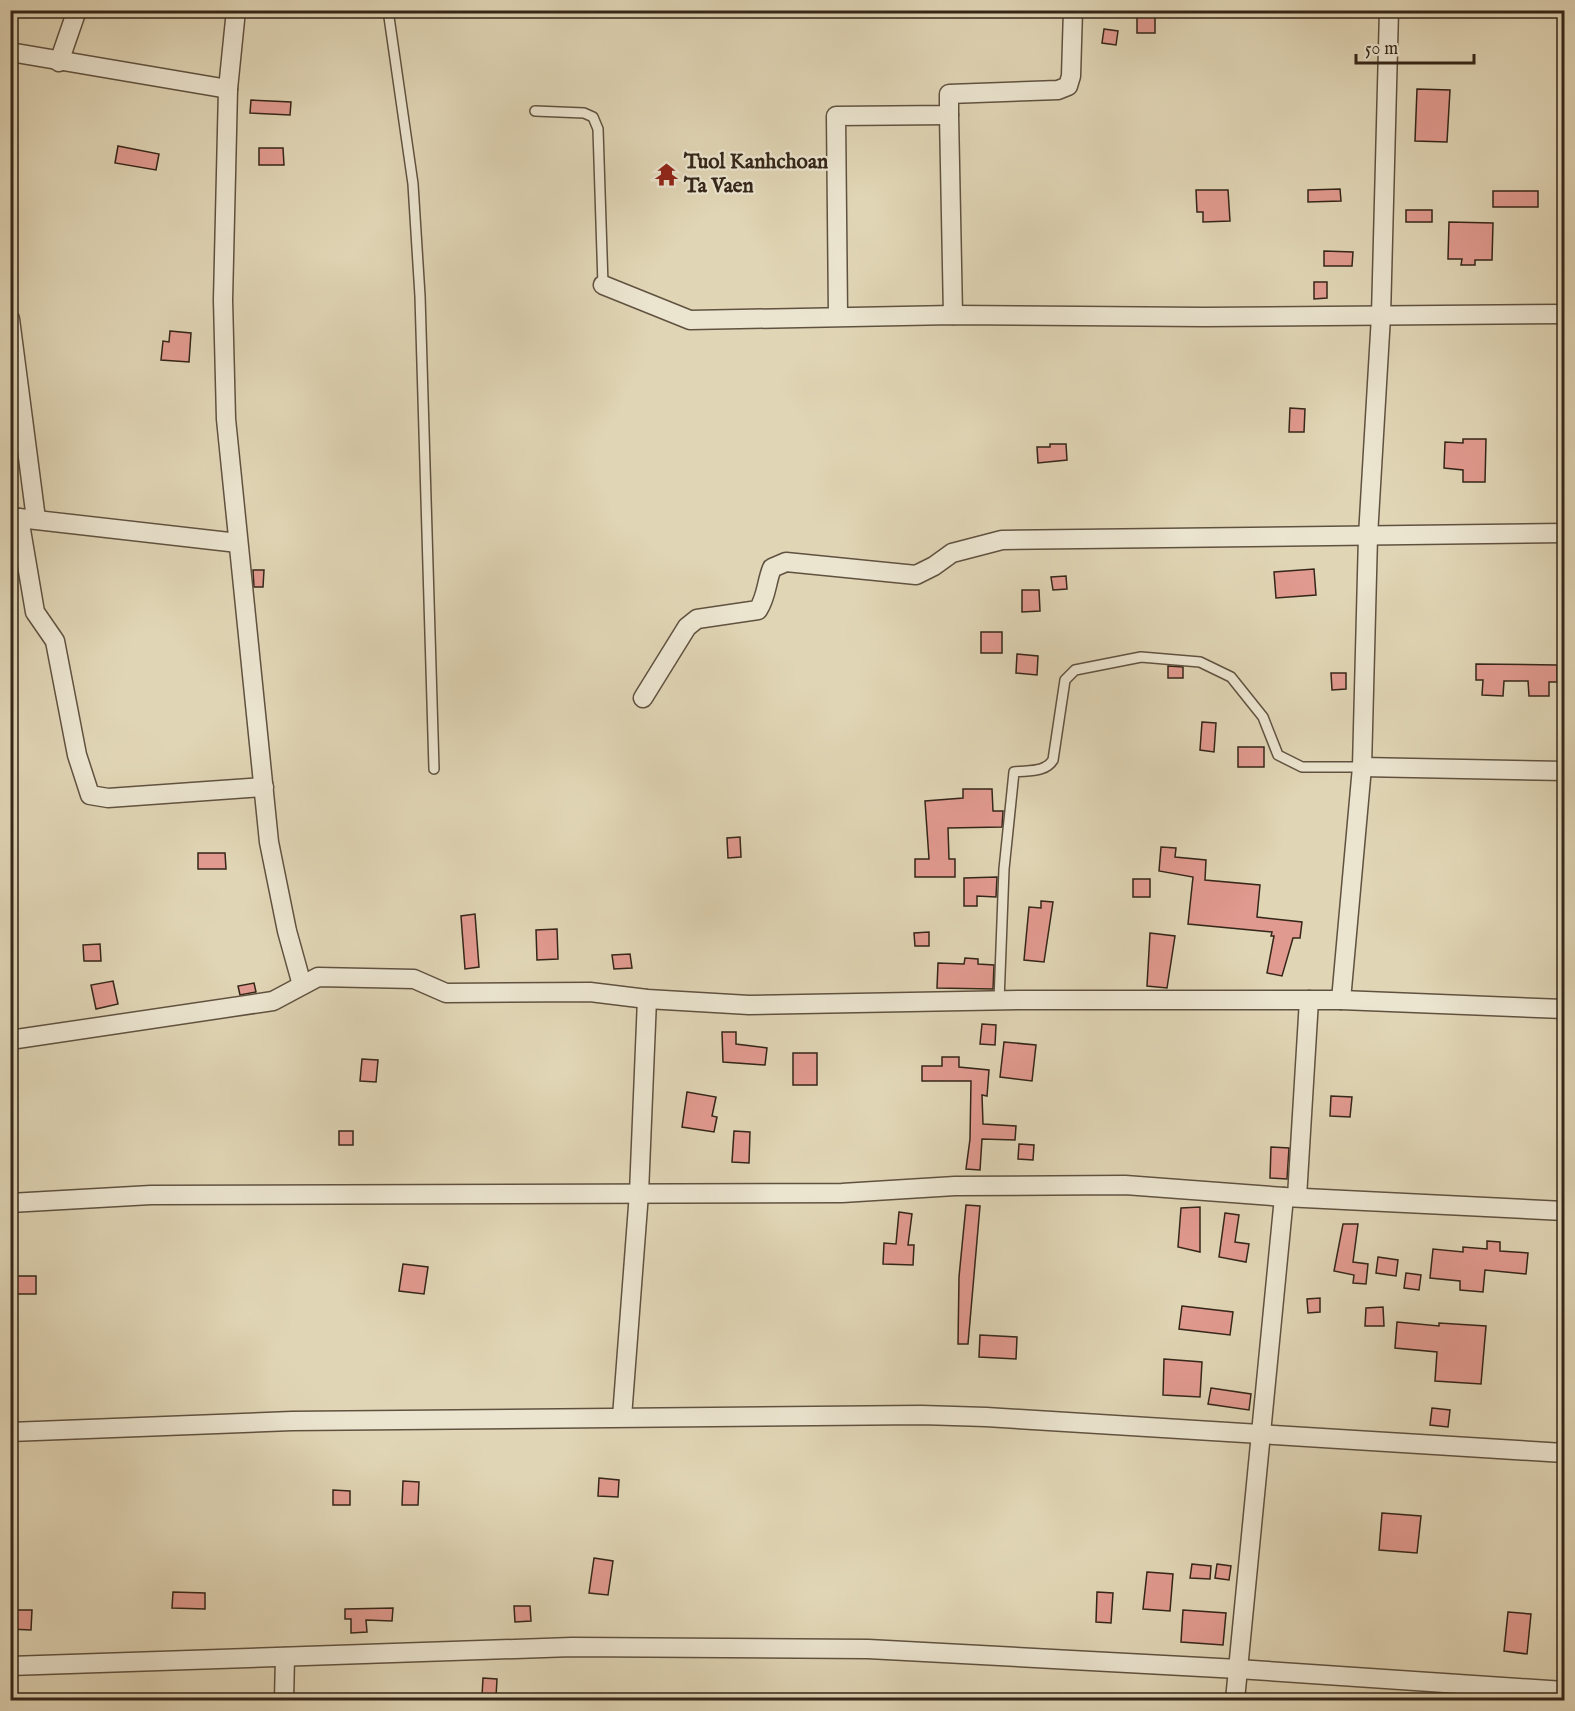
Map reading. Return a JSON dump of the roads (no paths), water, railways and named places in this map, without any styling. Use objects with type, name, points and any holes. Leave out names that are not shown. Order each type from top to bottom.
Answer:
[{"type":"street","points":[[59,62],[76,10]]},
{"type":"street","points":[[236,10],[228,89],[223,300],[226,419],[269,842],[287,931],[302,986]]},
{"type":"street","points":[[953,315],[949,94],[1058,90],[1068,86],[1071,76],[1073,10]]},
{"type":"street","points":[[1341,1000],[1362,767],[1368,536],[1381,316],[1389,10]]},
{"type":"street","points":[[10,52],[228,89]]},
{"type":"street","points":[[838,315],[836,116],[949,114]]},
{"type":"street","points":[[603,285],[690,320],[838,315],[1564,314]]},
{"type":"street","points":[[10,319],[22,518],[35,612],[55,641],[77,755],[90,795],[108,798],[264,787]]},
{"type":"street","points":[[22,518],[238,543]]},
{"type":"street","points":[[643,698],[687,627],[697,619],[758,610],[769,588],[768,578],[772,568],[786,562],[916,575],[952,553],[1002,540],[1564,533]]},
{"type":"street","points":[[1362,767],[1564,771]]},
{"type":"street","points":[[10,1040],[273,1001],[318,978],[414,979],[446,993],[590,992],[647,999],[749,1005],[999,1001],[1341,1000],[1564,1009]]},
{"type":"street","points":[[622,1417],[639,1193],[647,999]]},
{"type":"street","points":[[1235,1701],[1259,1433],[1291,1197],[1309,1000]]},
{"type":"street","points":[[10,1203],[151,1195],[842,1193],[955,1186],[1125,1185],[1291,1197],[1564,1211]]},
{"type":"street","points":[[10,1432],[292,1421],[622,1417],[986,1417],[1564,1454]]},
{"type":"street","points":[[10,1666],[572,1647],[844,1649],[926,1651],[1239,1669],[1564,1691]]},
{"type":"street","points":[[284,1701],[285,1657]]},
{"type":"lane","points":[[388,10],[408,141],[419,285],[434,769]]},
{"type":"lane","points":[[535,111],[584,113],[593,117],[598,129],[603,285]]},
{"type":"lane","points":[[999,1001],[1004,869],[1014,772],[1043,769],[1053,760],[1065,680],[1075,670],[1142,657],[1200,662],[1231,677],[1245,693],[1263,717],[1278,755],[1302,767],[1362,767]]},
{"type":"place","name":"Tuol Kanhchoan Ta Vaen","points":[[666,174]]}]
